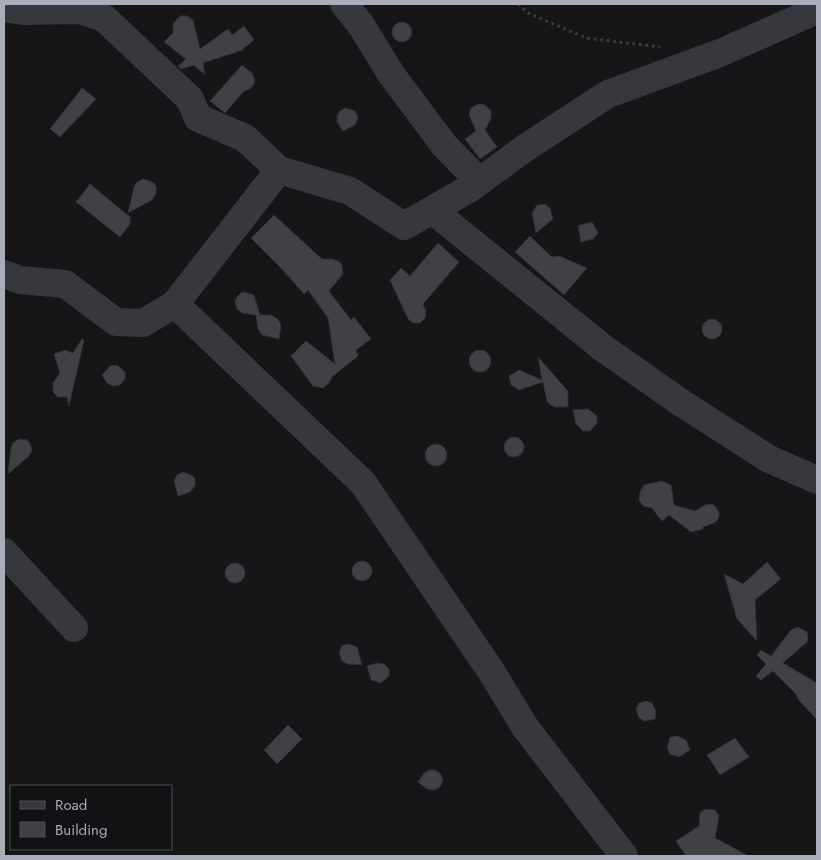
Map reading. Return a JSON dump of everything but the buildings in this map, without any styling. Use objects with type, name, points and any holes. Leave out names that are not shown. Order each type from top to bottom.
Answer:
[{"type":"street","points":[[344,4],[361,25],[391,74],[444,145],[479,181]]},
{"type":"street","points":[[4,8],[23,11],[80,10],[104,18],[190,99],[198,118],[245,138],[279,170],[350,191],[404,226],[479,181],[525,148],[608,94],[720,52],[817,10]]},
{"type":"street","points":[[4,274],[20,280],[64,284],[116,322],[143,324],[175,304],[279,170]]},
{"type":"street","points":[[432,210],[604,348],[672,397],[768,459],[817,480]]},
{"type":"street","points":[[175,304],[363,482],[491,672],[525,727],[624,856]]},
{"type":"street","points":[[4,552],[74,628]]},
{"type":"path","points":[[518,4],[528,13],[586,38],[665,48]]}]
